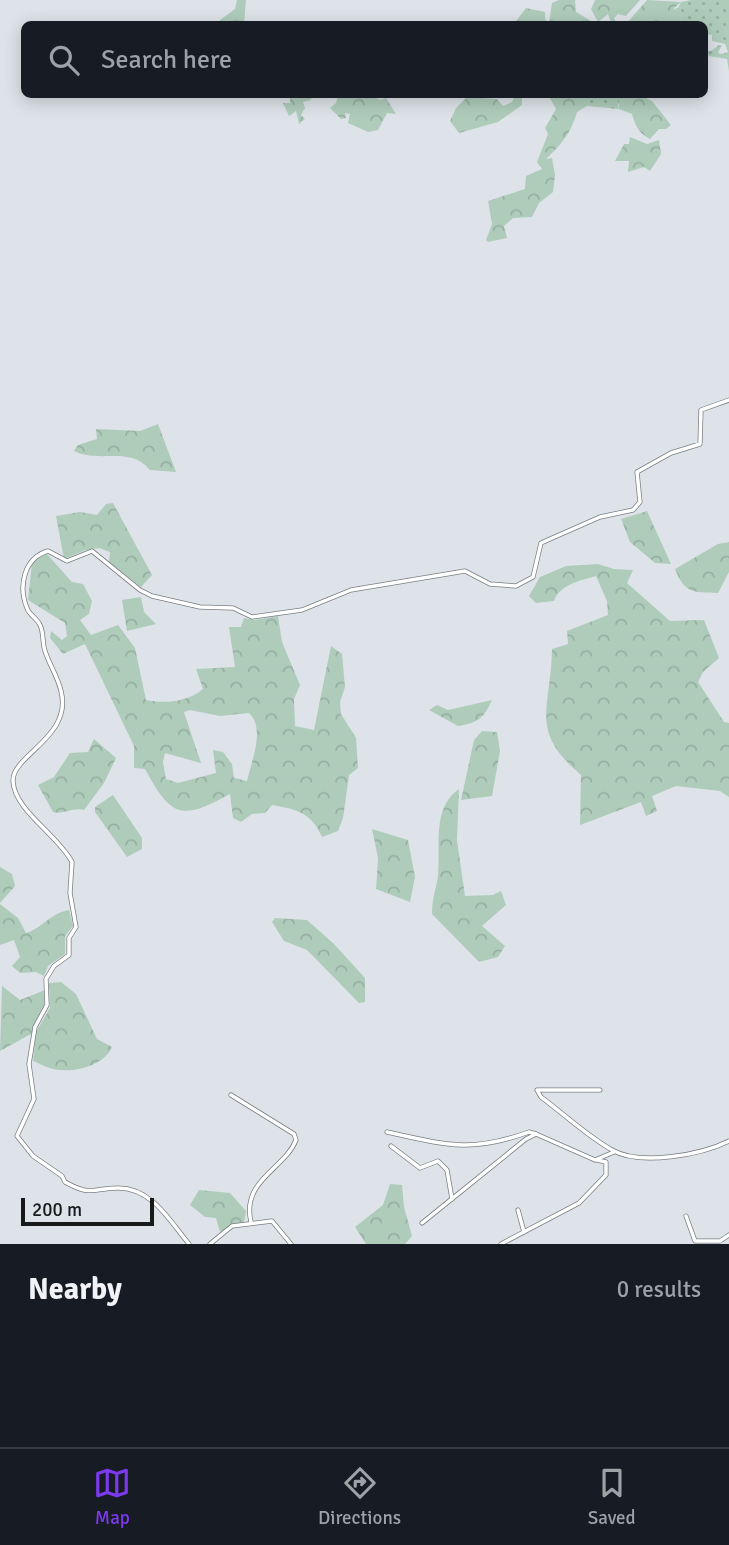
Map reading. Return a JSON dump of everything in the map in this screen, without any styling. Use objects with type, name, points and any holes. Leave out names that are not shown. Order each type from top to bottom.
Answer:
[{"type":"street","points":[[189,1244],[152,1199],[141,1193],[117,1188],[82,1192],[33,1156],[17,1136],[34,1099],[29,1065],[35,1027],[47,1005],[46,979],[54,966],[69,956],[69,938],[76,927],[70,893],[72,862],[45,827],[19,802],[13,782],[17,770],[54,731],[61,712],[62,692],[44,651],[41,627],[26,607],[25,568],[29,561],[48,551],[67,561],[92,551],[140,590],[152,596],[200,607],[233,608],[252,617],[302,610],[351,590],[465,571],[490,584],[516,586],[533,577],[541,543],[600,517],[634,510],[640,502],[637,472],[671,453],[700,443],[701,410],[729,400]]},
{"type":"street","points":[[600,1090],[537,1090],[541,1097],[614,1152]]},
{"type":"street","points":[[231,1095],[294,1134],[296,1140],[260,1180],[250,1206],[251,1222]]},
{"type":"street","points":[[387,1132],[456,1147],[495,1144],[529,1132],[606,1163],[606,1175],[579,1203],[501,1244]]},
{"type":"street","points":[[422,1223],[526,1139],[536,1134]]},
{"type":"street","points":[[595,1160],[614,1152],[674,1158],[712,1149],[729,1141]]},
{"type":"street","points":[[391,1146],[420,1168],[438,1161],[447,1170],[452,1199]]},
{"type":"street","points":[[518,1210],[524,1232]]},
{"type":"street","points":[[686,1216],[693,1242],[722,1242],[729,1235]]},
{"type":"street","points":[[210,1244],[232,1226],[272,1221],[291,1244]]},
{"type":"green space","points":[[237,0],[246,0],[244,21],[220,21],[220,20],[235,9]]},
{"type":"green space","points":[[575,0],[576,12],[591,21],[549,21],[552,3]]},
{"type":"green space","points":[[595,0],[640,0],[626,16],[618,14],[614,18],[616,21],[611,21],[608,14],[597,21],[591,9]]},
{"type":"green space","points":[[647,0],[681,2],[673,9],[682,12],[680,21],[629,21]]},
{"type":"green space","points":[[729,0],[729,71],[727,59],[708,55],[708,51],[719,45],[722,45],[718,53],[728,52],[725,44],[712,41],[712,35],[708,34],[708,21],[680,21],[682,12],[673,9],[678,8],[681,2]]},
{"type":"green space","points":[[526,8],[545,12],[547,21],[516,21]]},
{"type":"green space","points":[[290,98],[312,98],[303,102],[305,108],[301,115],[305,119],[299,124],[296,111],[289,116],[283,103],[290,103]]},
{"type":"green space","points":[[337,98],[386,98],[396,114],[387,113],[378,130],[368,132],[348,123],[350,114],[345,113],[346,118],[341,119],[330,108]]},
{"type":"green space","points":[[466,98],[497,99],[503,106],[512,102],[514,98],[522,98],[522,105],[498,122],[459,133],[450,121],[456,108]]},
{"type":"green space","points":[[550,98],[591,98],[587,106],[577,112],[565,138],[546,159],[552,158],[555,175],[553,192],[539,203],[532,217],[513,218],[504,226],[507,238],[488,242],[486,240],[492,224],[488,201],[525,189],[526,176],[542,169],[537,162],[548,134],[545,128],[556,109]]},
{"type":"green space","points":[[591,98],[625,98],[618,104],[619,109],[587,106]]},
{"type":"green space","points":[[646,98],[652,101],[671,125],[666,129],[659,129],[650,139],[638,129],[632,114],[619,109],[619,99]]},
{"type":"green space","points":[[630,137],[647,144],[659,140],[661,154],[650,171],[644,167],[628,172],[629,161],[615,161],[624,144],[629,144]]},
{"type":"green space","points":[[158,424],[176,472],[150,470],[133,458],[124,456],[84,455],[74,451],[78,445],[97,439],[96,429],[140,431]]},
{"type":"green space","points":[[113,503],[152,575],[141,587],[109,562],[110,552],[99,548],[64,559],[56,516],[80,512],[97,515],[106,504]]},
{"type":"green space","points":[[647,511],[671,564],[655,563],[630,542],[621,519]]},
{"type":"green space","points":[[729,542],[729,572],[718,593],[696,592],[682,583],[675,569],[718,544]]},
{"type":"green space","points":[[46,553],[72,582],[83,584],[92,601],[89,614],[80,620],[91,635],[118,625],[135,648],[146,700],[176,701],[197,693],[203,689],[196,669],[235,667],[229,627],[241,627],[244,618],[255,620],[278,616],[282,642],[300,685],[294,699],[295,726],[314,730],[331,646],[342,654],[345,687],[340,702],[341,714],[356,738],[358,768],[349,775],[343,818],[338,831],[322,837],[308,817],[289,808],[272,805],[265,813],[252,814],[241,822],[233,818],[230,794],[189,811],[171,806],[145,769],[134,768],[134,746],[85,644],[63,654],[50,638],[51,631],[62,640],[67,636],[65,623],[28,600],[32,563]],"holes":[[[190,710],[220,716],[249,713],[254,720],[256,746],[247,781],[234,778],[232,764],[223,752],[213,750],[216,773],[178,783],[166,779],[163,762],[165,753],[201,763],[184,712]]]},
{"type":"green space","points":[[598,564],[614,569],[633,570],[627,583],[670,621],[704,620],[719,658],[703,672],[698,682],[724,722],[729,723],[729,797],[720,791],[676,786],[652,796],[657,811],[646,816],[641,802],[580,825],[581,775],[564,759],[548,731],[546,718],[552,649],[568,644],[567,631],[608,615],[607,601],[596,576],[566,587],[554,601],[536,603],[529,596],[540,577],[566,566]]},
{"type":"green space","points":[[141,597],[144,612],[156,624],[127,631],[122,600]]},
{"type":"green space","points":[[492,700],[480,719],[458,726],[429,710],[437,705],[448,710]]},
{"type":"green space","points":[[482,731],[497,732],[500,751],[492,796],[461,800],[474,740]]},
{"type":"green space","points":[[94,739],[116,758],[104,783],[84,810],[53,812],[38,785],[54,777],[70,753],[88,752]]},
{"type":"green space","points":[[459,789],[457,840],[465,896],[493,895],[501,891],[506,905],[482,926],[505,946],[498,957],[479,962],[432,914],[438,876],[441,817],[450,797]]},
{"type":"green space","points":[[113,795],[142,838],[142,849],[127,857],[95,812],[95,807]]},
{"type":"green space","points":[[372,829],[408,840],[415,877],[410,902],[376,889],[378,858]]},
{"type":"green space","points":[[0,867],[12,874],[15,886],[0,903]]},
{"type":"green space","points":[[0,904],[18,918],[26,933],[57,914],[69,910],[73,926],[65,936],[65,954],[48,966],[44,976],[36,972],[20,973],[12,966],[20,957],[14,940],[0,945]]},
{"type":"green space","points":[[275,918],[307,920],[334,944],[365,978],[365,1002],[359,1003],[307,950],[284,941],[272,922]]},
{"type":"green space","points":[[61,982],[76,994],[97,1039],[112,1047],[104,1058],[83,1068],[57,1070],[33,1061],[36,1032],[50,1008],[49,983]]},
{"type":"green space","points":[[2,986],[20,1000],[45,990],[44,1005],[31,1034],[0,1051]]},
{"type":"green space","points":[[390,1184],[402,1185],[404,1207],[412,1236],[405,1244],[366,1244],[355,1227],[383,1205]]},
{"type":"green space","points":[[199,1190],[230,1193],[246,1211],[244,1222],[220,1232],[216,1218],[205,1217],[190,1205]]}]
